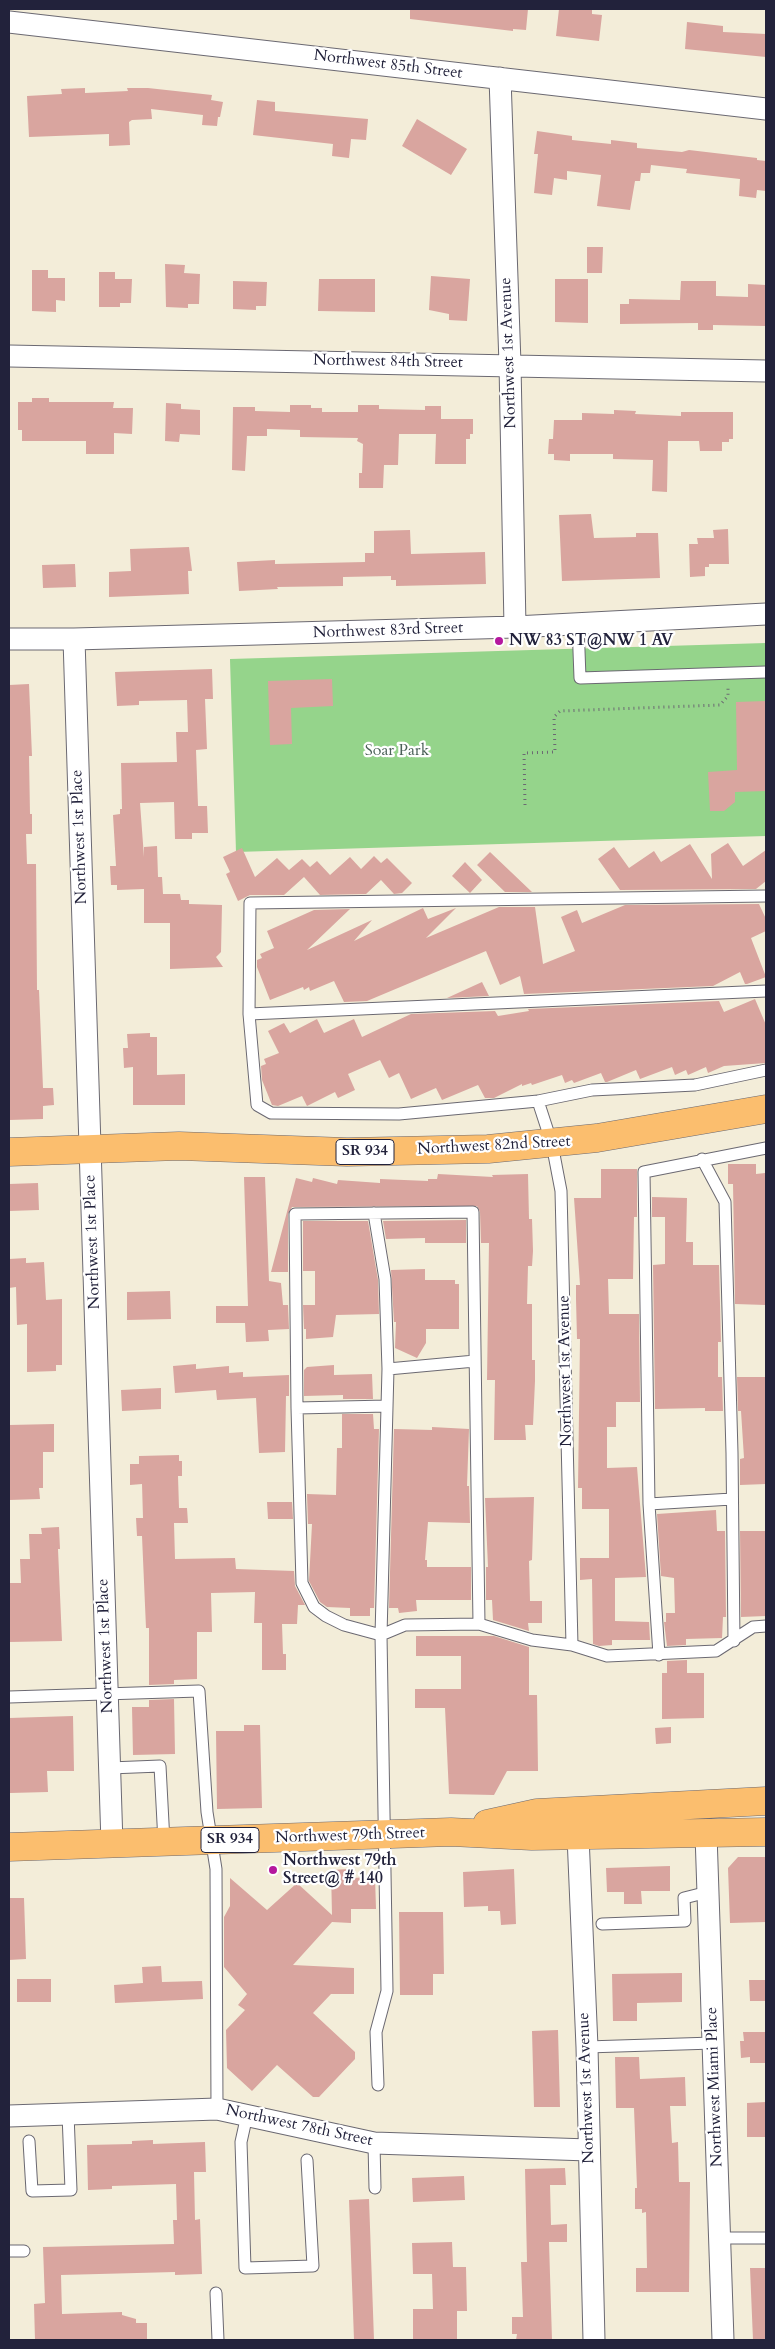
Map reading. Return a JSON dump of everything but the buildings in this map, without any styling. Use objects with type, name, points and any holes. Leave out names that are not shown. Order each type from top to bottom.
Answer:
[{"type":"main road","name":"Northwest 82nd Street","points":[[9,1152],[179,1146],[362,1152],[552,1144],[637,1133],[766,1109]]},
{"type":"main road","name":"Northwest 79th Street","points":[[451,1832],[537,1813],[766,1801]]},
{"type":"main road","points":[[706,1834],[766,1823]]},
{"type":"main road","name":"Northwest 79th Street","points":[[9,1848],[451,1832],[532,1836],[766,1832]]},
{"type":"street","name":"Northwest 85th Street","points":[[9,22],[766,109]]},
{"type":"street","name":"Northwest 1st Avenue","points":[[500,78],[510,364],[514,627]]},
{"type":"street","name":"Northwest 84th Street","points":[[9,356],[510,364],[766,371]]},
{"type":"street","name":"Northwest 83rd Street","points":[[9,639],[74,639],[514,627],[766,614]]},
{"type":"street","name":"Northwest 1st Place","points":[[74,639],[112,1844]]},
{"type":"street","name":"Northwest Miami Place","points":[[706,1834],[722,2340]]},
{"type":"street","name":"Northwest 1st Avenue","points":[[578,1836],[587,2047],[594,2340]]},
{"type":"street","name":"Northwest 78th Street","points":[[9,2116],[217,2109],[374,2143],[589,2150]]},
{"type":"lane","points":[[578,624],[580,678],[766,672]]},
{"type":"lane","points":[[766,896],[250,903],[250,1014],[257,1105],[271,1113],[399,1114],[538,1101],[592,1090],[694,1084],[766,1070]]},
{"type":"lane","points":[[250,1014],[766,991]]},
{"type":"lane","name":"Northwest 1st Avenue","points":[[538,1101],[552,1144],[561,1192],[572,1645]]},
{"type":"lane","points":[[659,1655],[649,1504],[644,1172],[702,1159],[766,1148]]},
{"type":"lane","points":[[702,1159],[725,1202],[734,1641]]},
{"type":"lane","points":[[479,1624],[473,1212],[295,1214],[296,1408],[302,1582],[314,1607],[326,1616],[344,1625],[381,1635],[404,1625],[479,1624],[532,1640],[572,1645],[607,1656],[716,1651],[753,1627],[766,1626]]},
{"type":"lane","points":[[374,1213],[385,1279],[388,1369],[381,1635],[387,1991],[376,2032],[378,2086]]},
{"type":"lane","points":[[388,1369],[475,1361]]},
{"type":"lane","points":[[296,1408],[387,1406]]},
{"type":"lane","points":[[649,1504],[732,1499]]},
{"type":"lane","points":[[9,1697],[199,1692],[207,1812],[216,1869],[217,2109]]},
{"type":"lane","points":[[110,1768],[160,1766],[164,1842]]},
{"type":"lane","points":[[602,1924],[685,1921],[684,1898],[708,1892]]},
{"type":"lane","points":[[587,2047],[713,2043]]},
{"type":"lane","points":[[29,2141],[32,2191],[71,2190],[68,2114]]},
{"type":"lane","points":[[246,2115],[241,2142],[245,2268],[313,2266],[308,2160]]},
{"type":"lane","points":[[374,2143],[375,2188]]},
{"type":"lane","points":[[719,2238],[766,2238]]},
{"type":"lane","points":[[9,2251],[24,2251]]},
{"type":"lane","points":[[216,2293],[218,2340]]},
{"type":"path","points":[[525,805],[524,753],[555,752],[554,716],[560,711],[720,705],[728,696],[728,679]]},
{"type":"green space","name":"Soar Park","points":[[766,643],[766,836],[236,852],[230,659]]},
{"type":"place","name":"NW 83 ST@NW 1 AV","points":[[499,641]]},
{"type":"place","name":"Northwest 79th Street@ # 140","points":[[273,1870]]}]
